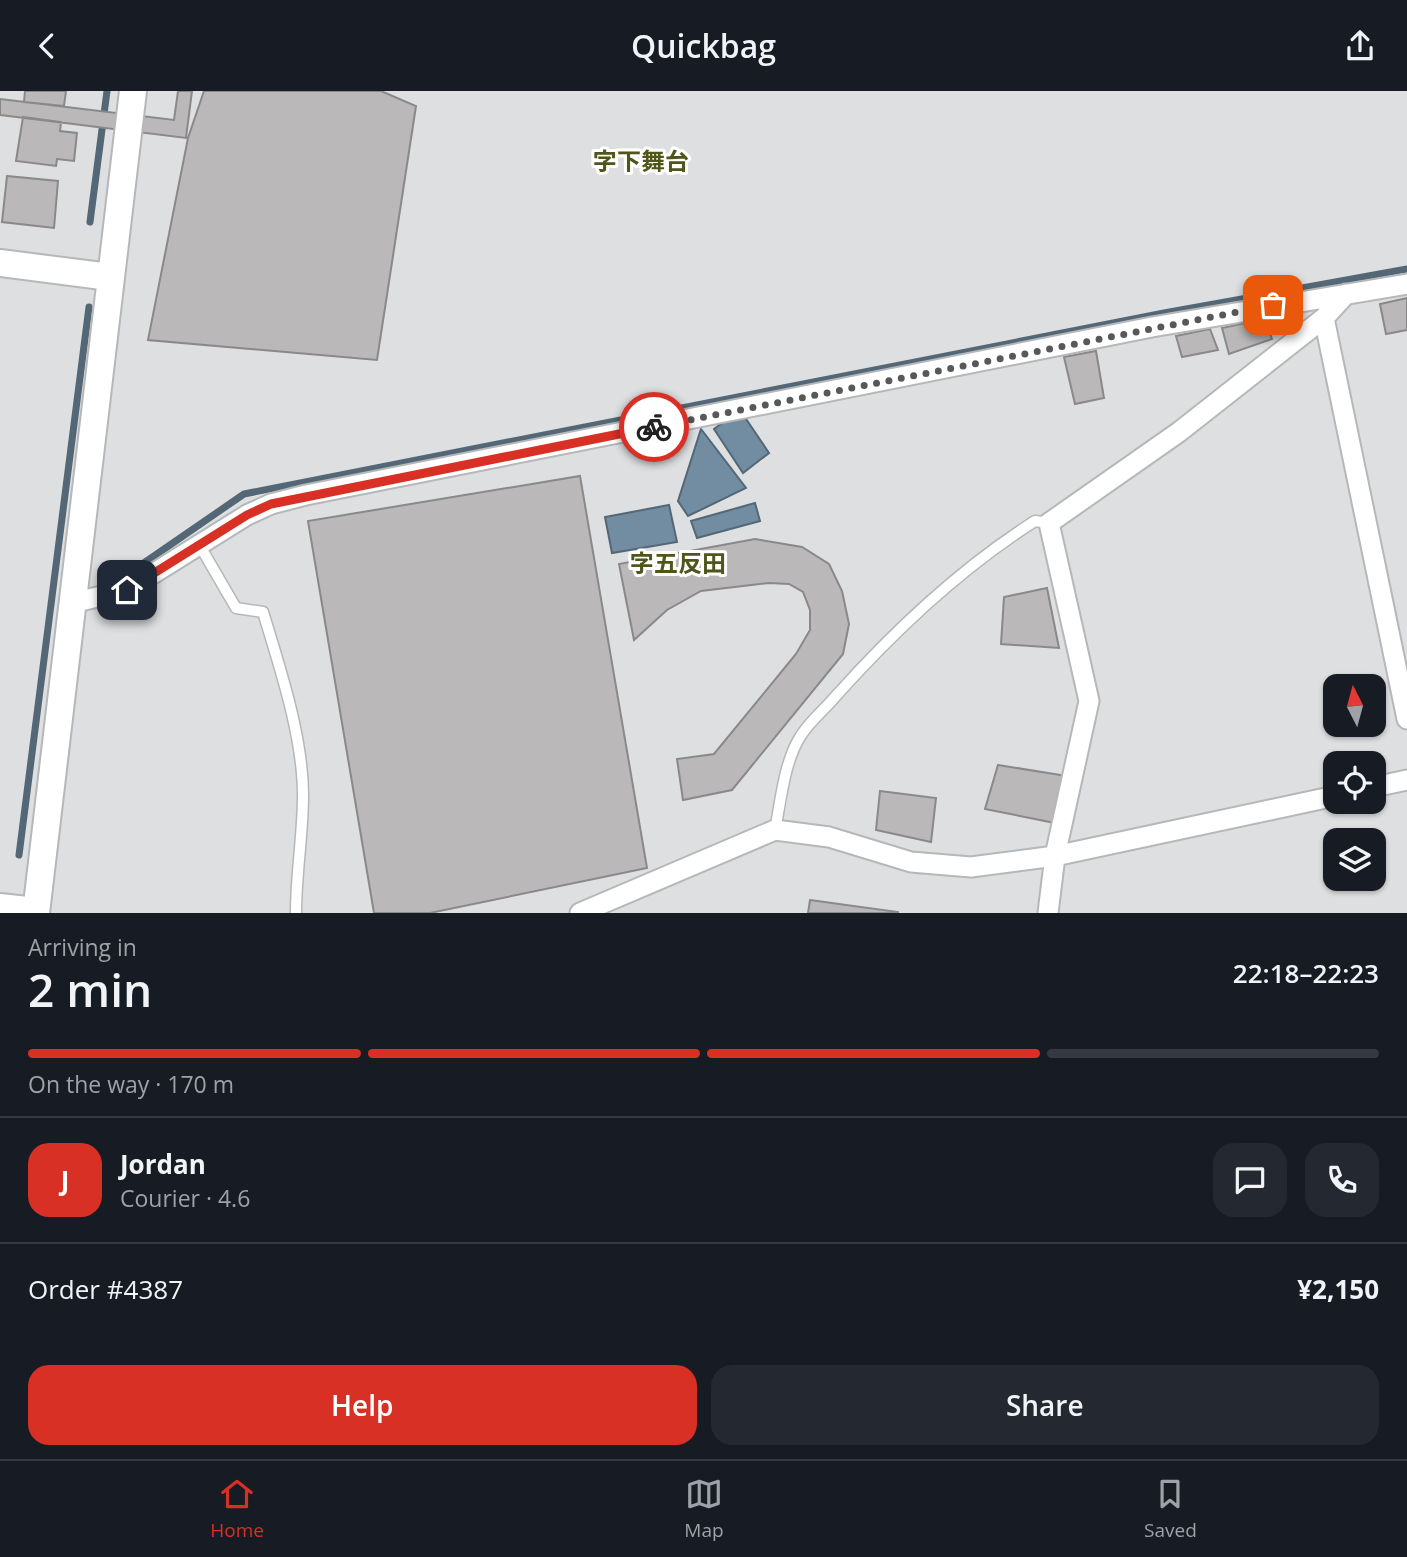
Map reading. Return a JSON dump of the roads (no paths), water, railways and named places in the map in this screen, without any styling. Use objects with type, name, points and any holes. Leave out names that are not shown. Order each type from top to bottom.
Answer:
[{"type":"street","points":[[0,907],[36,912],[133,91]]},
{"type":"street","points":[[0,263],[110,277]]},
{"type":"street","points":[[72,603],[127,590],[247,515],[271,504],[306,495],[1152,327],[1407,284]]},
{"type":"street","points":[[1048,913],[1055,856],[1089,701],[1049,523],[1179,432],[1324,318],[1346,294]]},
{"type":"street","points":[[1324,318],[1407,719]]},
{"type":"street","points":[[1386,784],[1407,780]]},
{"type":"street","points":[[580,913],[775,830],[829,837],[911,862],[971,867],[1055,856],[1323,799]]},
{"type":"lane","points":[[775,830],[788,769],[799,737],[864,664],[944,590],[1011,536],[1035,521],[1049,523]]},
{"type":"lane","points":[[200,546],[236,608],[263,612],[289,697],[303,794],[296,871],[296,913]]},
{"type":"water","points":[[740,410],[769,453],[743,473],[714,429]]},
{"type":"water","points":[[701,429],[746,488],[688,516],[678,501]]},
{"type":"water","points":[[755,503],[760,521],[697,538],[691,521]]},
{"type":"water","points":[[669,505],[677,542],[612,553],[605,517]]},
{"type":"waterway","points":[[90,222],[107,91]]},
{"type":"waterway","points":[[120,569],[138,567],[244,494],[1164,313],[1407,269]]},
{"type":"waterway","points":[[19,855],[89,307]]},
{"type":"district","name":"字下舞台","points":[[641,160]]},
{"type":"district","name":"字五反田","points":[[678,562]]}]
